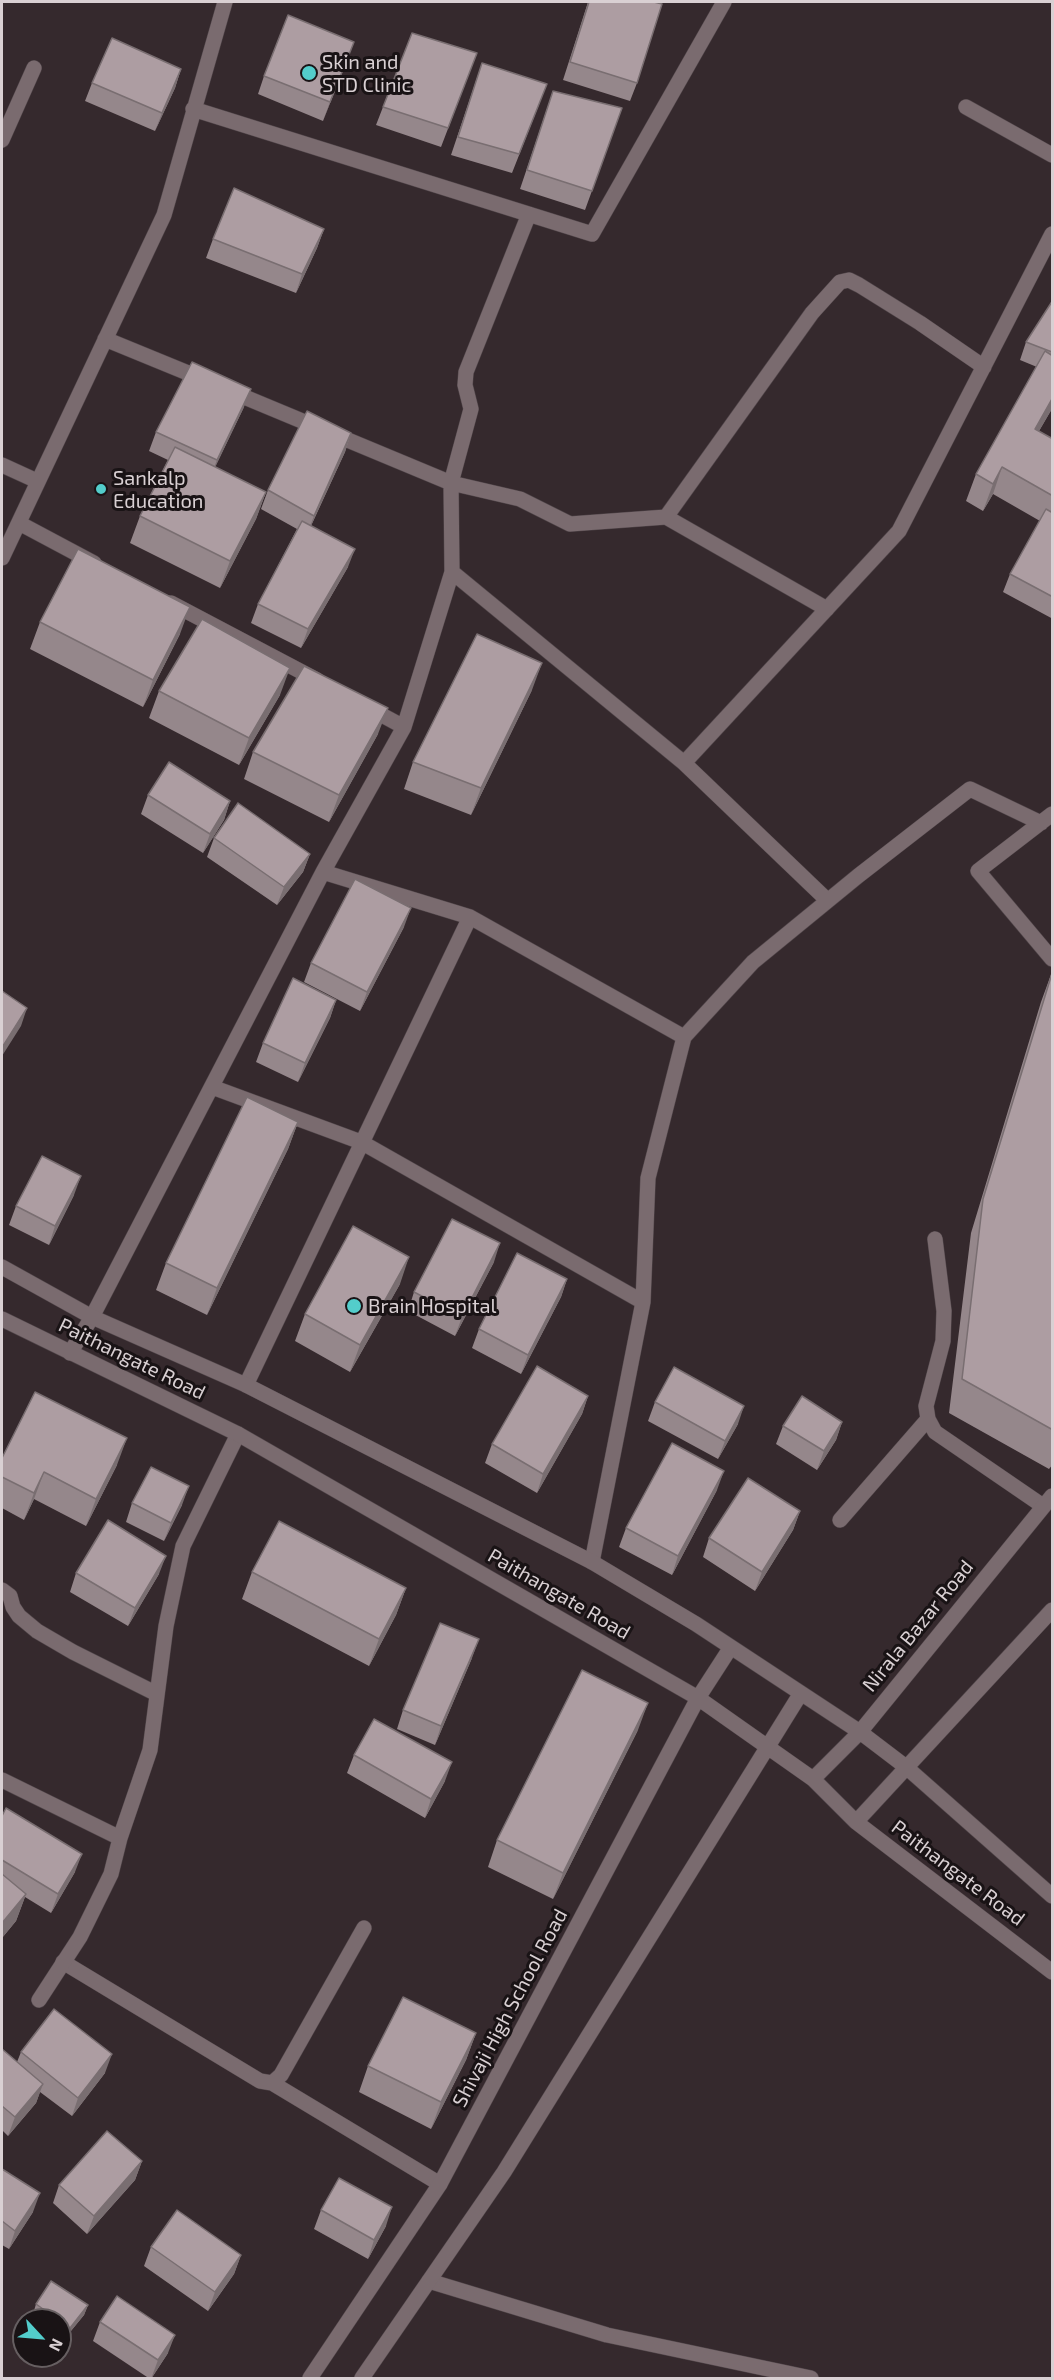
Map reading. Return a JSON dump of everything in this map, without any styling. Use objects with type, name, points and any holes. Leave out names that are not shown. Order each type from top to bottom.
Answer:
[{"type":"street","points":[[2,558],[164,215],[225,2]]},
{"type":"street","points":[[193,109],[592,234],[724,2]]},
{"type":"street","points":[[2,140],[34,68]]},
{"type":"street","points":[[966,107],[1053,155]]},
{"type":"street","points":[[70,1353],[92,1317],[323,872],[404,727],[452,572],[451,483],[471,409],[465,385],[466,372],[529,214]]},
{"type":"street","points":[[684,763],[899,531],[1053,234]]},
{"type":"street","points":[[666,517],[812,313],[840,282],[849,280],[860,285],[984,367]]},
{"type":"street","points":[[105,339],[451,483],[520,499],[570,524],[666,517],[827,609]]},
{"type":"street","points":[[2,465],[37,481]]},
{"type":"street","points":[[18,522],[112,572]]},
{"type":"street","points":[[452,572],[684,763],[827,900]]},
{"type":"street","points":[[154,594],[332,688]]},
{"type":"street","points":[[352,699],[404,727]]},
{"type":"street","points":[[592,1562],[643,1302],[648,1178],[684,1037],[753,962],[827,900],[970,789],[1047,819]]},
{"type":"street","points":[[1047,819],[978,871],[1053,959]]},
{"type":"street","points":[[323,872],[470,917],[684,1037]]},
{"type":"street","points":[[246,1385],[470,917]]},
{"type":"street","points":[[212,1087],[361,1142],[643,1302]]},
{"type":"street","points":[[935,1239],[944,1311],[943,1341],[926,1406],[928,1419],[935,1432],[1048,1501]]},
{"type":"street","name":"Paithangate Road","points":[[2,1267],[92,1317],[246,1385],[592,1562],[731,1647],[860,1732],[906,1767],[1053,1896]]},
{"type":"street","name":"Paithangate Road","points":[[2,1318],[238,1434],[698,1698],[813,1779],[856,1822],[1053,1972]]},
{"type":"street","points":[[840,1520],[928,1419]]},
{"type":"street","points":[[39,2000],[80,1937],[111,1874],[120,1838],[150,1750],[166,1626],[183,1546],[238,1434]]},
{"type":"street","name":"Nirala Bazar Road","points":[[813,1779],[860,1732],[1048,1501]]},
{"type":"street","points":[[2,1590],[10,1596],[19,1616],[37,1631],[73,1652],[158,1694]]},
{"type":"street","points":[[856,1822],[1053,1610]]},
{"type":"street","name":"Shivaji High School Road","points":[[310,2379],[440,2184],[698,1698],[731,1647]]},
{"type":"street","points":[[362,2379],[504,2172],[801,1694]]},
{"type":"street","points":[[2,1780],[120,1838]]},
{"type":"street","points":[[272,2083],[281,2075],[364,1928]]},
{"type":"street","points":[[63,1962],[260,2081],[272,2083],[440,2184]]},
{"type":"street","points":[[429,2281],[607,2335],[811,2379]]},
{"type":"building","points":[[589,2],[662,4],[637,83],[570,62]]},
{"type":"building","points":[[288,15],[354,42],[330,102],[264,76]]},
{"type":"building","points":[[412,33],[477,53],[448,128],[383,107]]},
{"type":"building","points":[[112,38],[181,69],[162,113],[92,83]]},
{"type":"building","points":[[482,63],[547,84],[519,154],[458,137]]},
{"type":"building","points":[[553,91],[622,108],[592,191],[527,170]]},
{"type":"building","points":[[234,188],[324,229],[302,274],[213,239]]},
{"type":"building","points":[[1053,300],[1053,352],[1052,352],[1026,342]]},
{"type":"building","points":[[1045,351],[1053,356],[1053,397],[1035,429],[1053,439],[1053,496],[1002,467],[993,484],[976,474]]},
{"type":"building","points":[[192,362],[251,389],[217,460],[156,432]]},
{"type":"building","points":[[307,411],[351,433],[314,516],[268,490]]},
{"type":"building","points":[[175,447],[266,492],[230,561],[140,516]]},
{"type":"building","points":[[1046,509],[1053,513],[1053,597],[1010,574]]},
{"type":"building","points":[[302,521],[355,549],[308,629],[258,604]]},
{"type":"building","points":[[78,549],[190,607],[153,680],[40,622]]},
{"type":"building","points":[[202,619],[290,668],[249,738],[159,691]]},
{"type":"building","points":[[477,634],[542,663],[481,788],[413,762]]},
{"type":"building","points":[[304,666],[388,708],[339,795],[253,752]]},
{"type":"building","points":[[169,762],[230,801],[210,834],[148,795]]},
{"type":"building","points":[[238,803],[310,854],[284,887],[214,838]]},
{"type":"building","points":[[355,879],[411,908],[367,992],[311,963]]},
{"type":"building","points":[[1053,970],[1053,1430],[962,1379],[983,1199]]},
{"type":"building","points":[[293,978],[336,1000],[305,1063],[263,1043]]},
{"type":"building","points":[[2,991],[27,1008],[3,1046],[2,1045]]},
{"type":"building","points":[[247,1097],[298,1122],[217,1288],[166,1263]]},
{"type":"building","points":[[42,1156],[81,1176],[55,1226],[16,1206]]},
{"type":"building","points":[[452,1219],[500,1243],[462,1317],[414,1292]]},
{"type":"building","points":[[353,1226],[409,1257],[360,1345],[305,1314]]},
{"type":"building","points":[[517,1253],[567,1279],[528,1355],[479,1329]]},
{"type":"building","points":[[537,1366],[588,1396],[543,1474],[492,1444]]},
{"type":"building","points":[[674,1367],[744,1406],[725,1441],[655,1402]]},
{"type":"building","points":[[35,1392],[127,1438],[96,1499],[44,1472],[34,1493],[2,1477],[2,1458]]},
{"type":"building","points":[[802,1396],[842,1422],[824,1451],[783,1426]]},
{"type":"building","points":[[672,1443],[724,1471],[678,1556],[626,1528]]},
{"type":"building","points":[[151,1467],[189,1486],[171,1523],[132,1503]]},
{"type":"building","points":[[748,1478],[800,1511],[762,1572],[709,1538]]},
{"type":"building","points":[[108,1520],[166,1556],[135,1608],[76,1573]]},
{"type":"building","points":[[279,1521],[406,1588],[379,1639],[252,1572]]},
{"type":"building","points":[[440,1623],[479,1639],[441,1726],[403,1710]]},
{"type":"building","points":[[582,1670],[648,1703],[563,1873],[497,1840]]},
{"type":"building","points":[[374,1719],[452,1762],[431,1799],[354,1755]]},
{"type":"building","points":[[6,1808],[82,1854],[58,1894],[2,1860],[2,1816]]},
{"type":"building","points":[[2,1874],[26,1894],[2,1923]]},
{"type":"building","points":[[403,1997],[476,2033],[441,2102],[368,2066]]},
{"type":"building","points":[[54,2009],[112,2054],[78,2098],[21,2052]]},
{"type":"building","points":[[2,2049],[43,2084],[15,2117],[2,2106]]},
{"type":"building","points":[[107,2131],[142,2161],[94,2216],[59,2185]]},
{"type":"building","points":[[2,2169],[40,2193],[15,2231],[2,2221]]},
{"type":"building","points":[[339,2178],[392,2207],[374,2240],[321,2210]]},
{"type":"building","points":[[177,2210],[241,2255],[215,2292],[151,2247]]},
{"type":"building","points":[[51,2281],[88,2305],[72,2325],[72,2308],[42,2308],[36,2304]]},
{"type":"building","points":[[117,2296],[175,2335],[158,2360],[100,2322]]},
{"type":"place","name":"Skin and STD Clinic","points":[[309,73]]},
{"type":"place","name":"Sankalp Education","points":[[101,489]]},
{"type":"place","name":"Brain Hospital","points":[[354,1306]]}]
